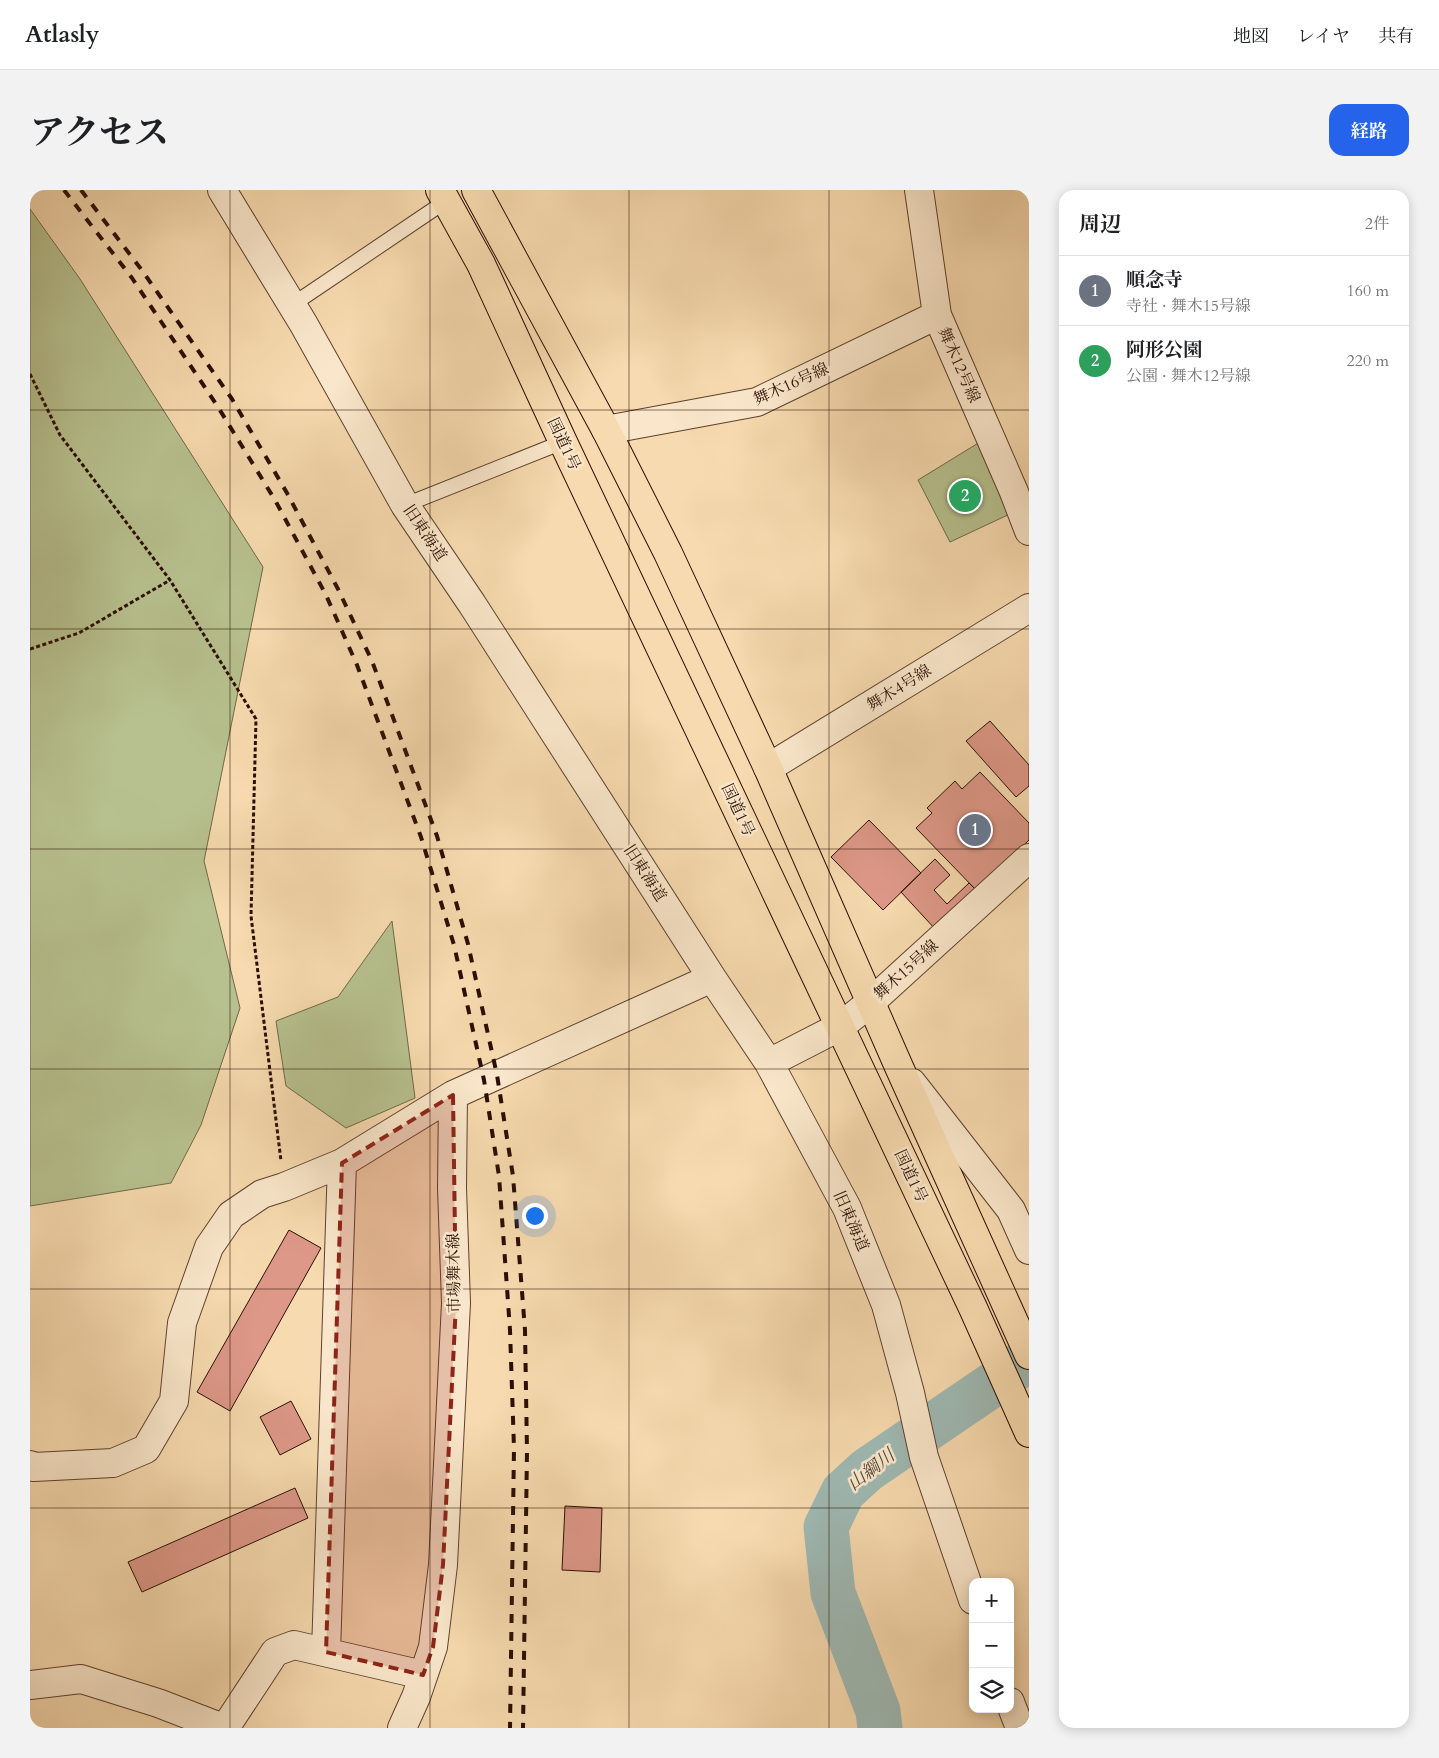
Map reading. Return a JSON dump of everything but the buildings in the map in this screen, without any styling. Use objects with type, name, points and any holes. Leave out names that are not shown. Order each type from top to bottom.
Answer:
[{"type":"highway","name":"国道1号","points":[[476,190],[606,430],[668,553],[768,768],[899,1066],[1029,1354]]},
{"type":"highway","name":"国道1号","points":[[443,195],[481,264],[563,442],[841,1026],[973,1308],[1027,1429]]},
{"type":"street","name":"旧東海道","points":[[222,190],[292,305],[405,505],[524,684],[712,978],[769,1062],[847,1208],[886,1305],[910,1393],[924,1457],[969,1588]]},
{"type":"street","name":"舞木12号線","points":[[919,190],[937,315],[1029,531]]},
{"type":"street","name":"舞木16号線","points":[[606,430],[757,402],[937,315]]},
{"type":"street","name":"舞木4号線","points":[[768,768],[1029,608]]},
{"type":"street","name":"舞木15号線","points":[[769,1062],[841,1026],[872,1002],[1029,858]]},
{"type":"street","points":[[30,1466],[113,1463],[146,1449],[174,1401],[182,1323],[209,1247],[231,1215],[262,1194],[342,1163],[453,1095],[712,978]]},
{"type":"street","points":[[899,1066],[1011,1210],[1029,1250]]},
{"type":"street","name":"市場舞木線","points":[[402,1728],[433,1647],[443,1556],[456,1303],[452,1188],[453,1095]]},
{"type":"street","points":[[326,1652],[342,1163]]},
{"type":"street","points":[[30,1686],[81,1679],[158,1703],[224,1728],[274,1652],[294,1645],[423,1675]]},
{"type":"street","points":[[1014,1712],[1020,1728]]},
{"type":"lane","points":[[292,305],[443,195]]},
{"type":"lane","points":[[405,505],[563,442]]},
{"type":"path","points":[[30,374],[60,435],[170,580],[256,719],[251,916],[284,1187]]},
{"type":"path","points":[[30,649],[79,633],[170,580]]},
{"type":"highlighted area","points":[[453,1095],[456,1303],[443,1565],[433,1647],[423,1675],[326,1652],[342,1163]]},
{"type":"green space","points":[[30,209],[80,279],[263,567],[204,861],[240,1008],[201,1125],[171,1183],[30,1206]]},
{"type":"green space","points":[[980,442],[1012,513],[950,542],[918,480]]},
{"type":"green space","points":[[392,921],[415,1098],[346,1128],[286,1086],[276,1021],[338,997]]},
{"type":"waterway","name":"山綱川","points":[[880,1728],[878,1711],[833,1593],[826,1527],[843,1492],[867,1470],[1029,1358]]},
{"type":"railway","points":[[64,190],[132,278],[218,407],[275,500],[326,595],[357,665],[421,837],[454,945],[484,1080],[499,1176],[510,1330],[514,1448],[510,1728]]},
{"type":"railway","points":[[81,190],[141,269],[232,399],[287,493],[338,589],[372,661],[437,836],[468,944],[497,1075],[513,1176],[525,1330],[527,1451],[523,1728]]},
{"type":"place","name":"阿形公園","points":[[965,496]]},
{"type":"place","name":"順念寺","points":[[975,830]]}]
